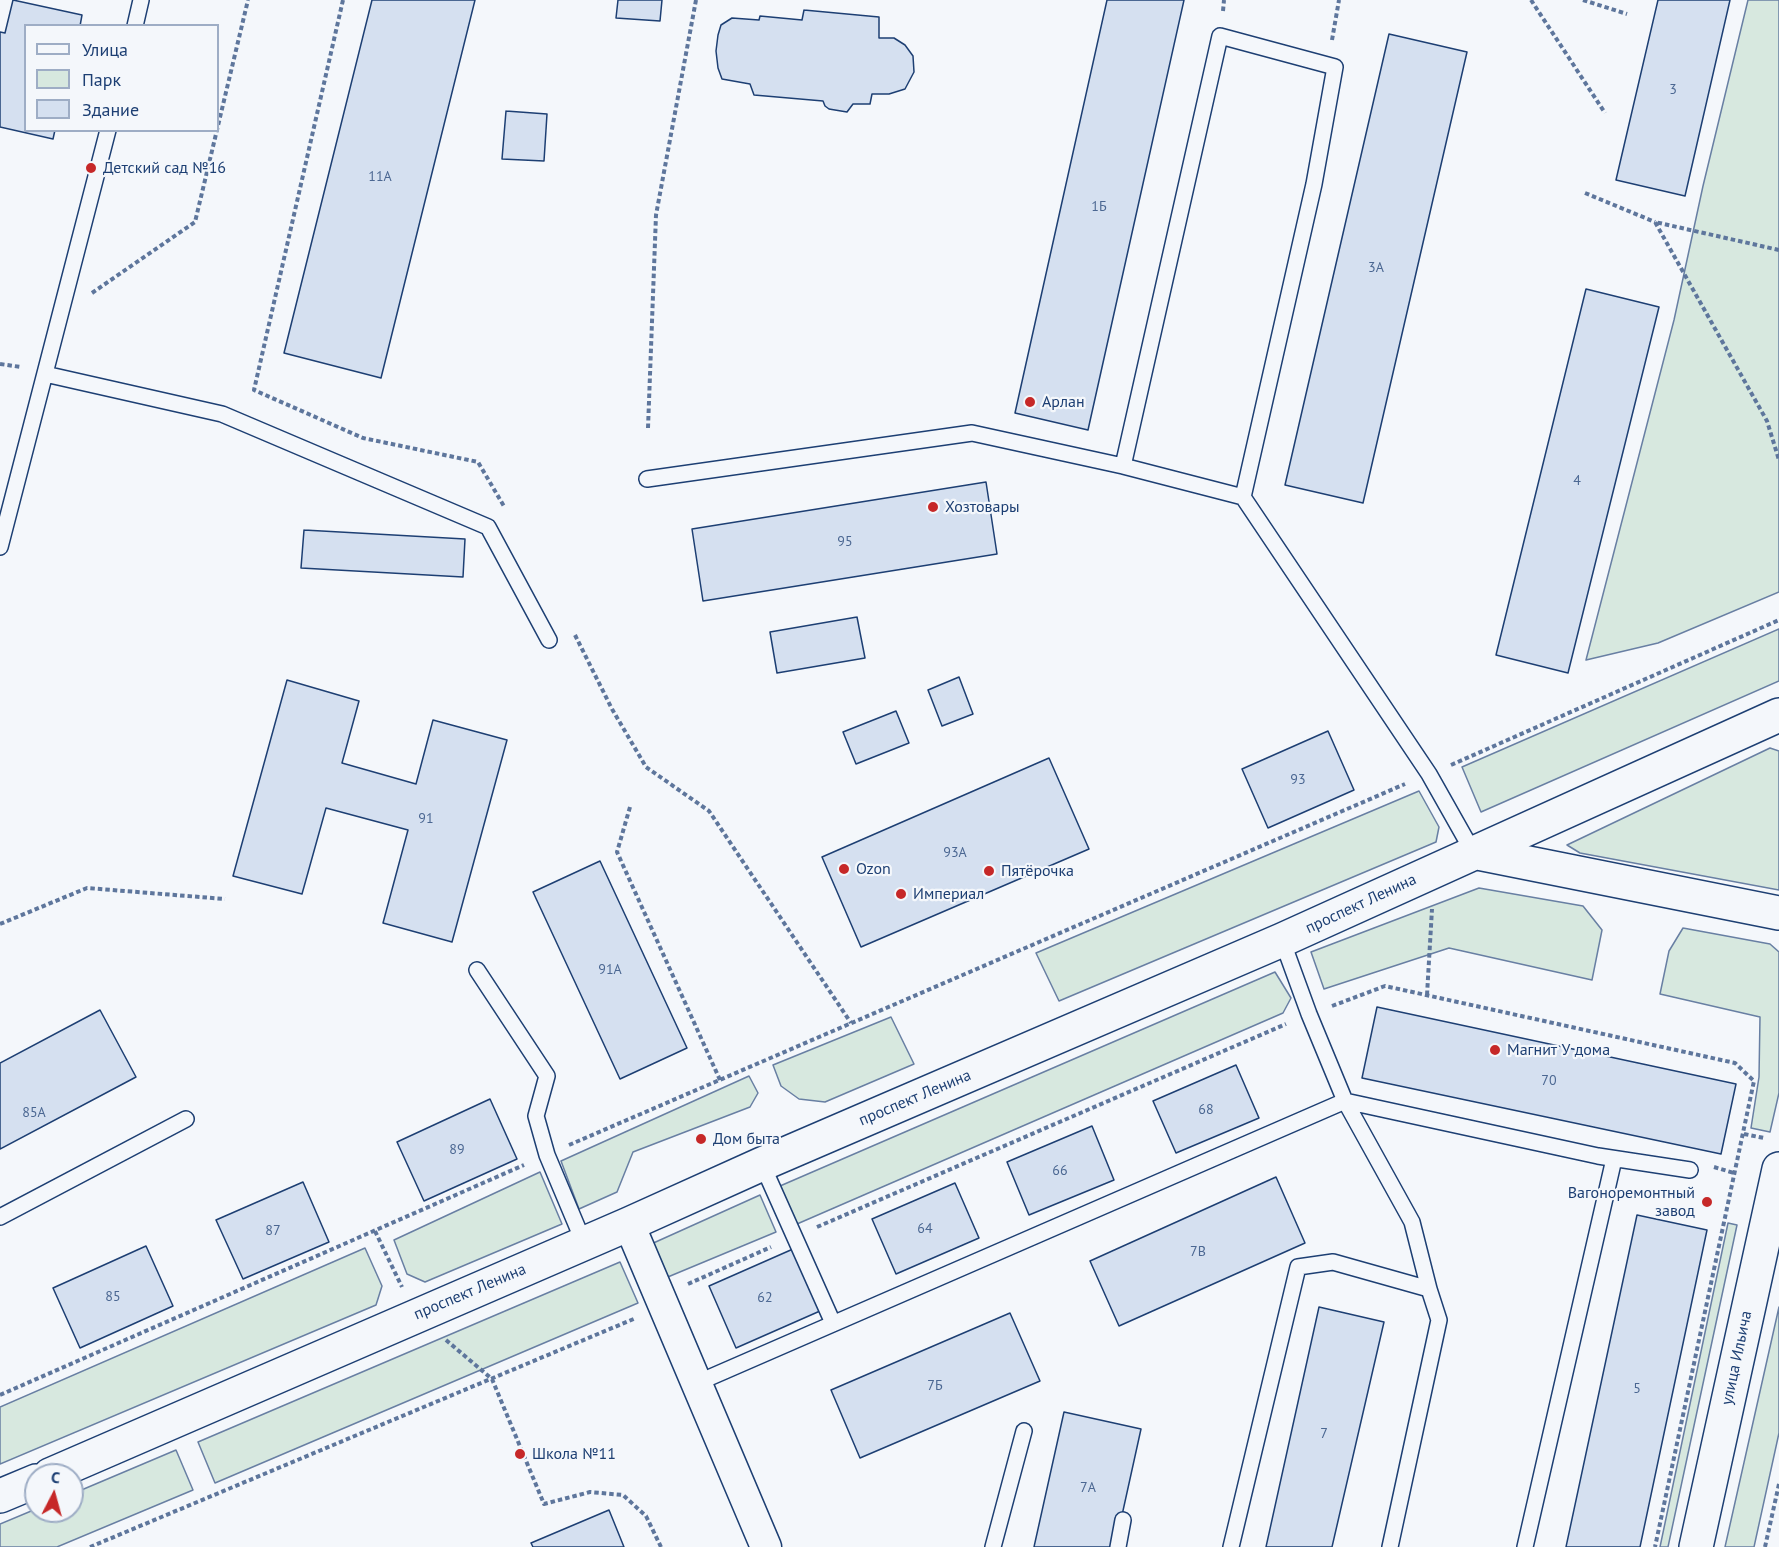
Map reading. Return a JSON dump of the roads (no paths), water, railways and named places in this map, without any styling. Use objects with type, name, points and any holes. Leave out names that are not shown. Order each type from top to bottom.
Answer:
[{"type":"street","name":"проспект Ленина","points":[[78,1463],[1282,940],[1779,715]]},
{"type":"street","points":[[1473,852],[1779,913]]},
{"type":"street","name":"улица Ильича","points":[[1696,1547],[1779,1169]]},
{"type":"street","points":[[629,1224],[766,1547]]},
{"type":"street","points":[[0,1497],[24,1486]]},
{"type":"lane","points":[[135,24],[141,0]]},
{"type":"lane","points":[[1123,466],[1220,36],[1335,67],[1314,184],[1243,497]]},
{"type":"lane","points":[[0,547],[107,132]]},
{"type":"lane","points":[[45,374],[222,414],[488,527],[549,640]]},
{"type":"lane","points":[[647,479],[972,433],[1123,466],[1243,497],[1429,774],[1473,852]]},
{"type":"lane","points":[[1282,940],[1309,1014],[1346,1101],[1412,1222],[1439,1320],[1390,1547]]},
{"type":"lane","points":[[477,970],[547,1076],[536,1116],[547,1155],[584,1243]]},
{"type":"lane","points":[[697,1383],[1346,1101],[1614,1159],[1690,1170]]},
{"type":"lane","points":[[0,1216],[186,1119]]},
{"type":"lane","points":[[1525,1547],[1614,1159]]},
{"type":"lane","points":[[762,1164],[833,1323]]},
{"type":"lane","points":[[1231,1547],[1298,1267],[1333,1262],[1429,1289]]},
{"type":"lane","points":[[993,1547],[1024,1431]]},
{"type":"lane","points":[[1118,1547],[1123,1520]]},
{"type":"place","name":"Детский сад №16","points":[[91,168]]},
{"type":"place","name":"Арлан","points":[[1030,402]]},
{"type":"place","name":"Хозтовары","points":[[933,507]]},
{"type":"place","name":"Ozon","points":[[844,869]]},
{"type":"place","name":"Пятёрочка","points":[[989,871]]},
{"type":"place","name":"Империал","points":[[901,894]]},
{"type":"place","name":"Магнит У дома","points":[[1495,1050]]},
{"type":"place","name":"Дом быта","points":[[701,1139]]},
{"type":"place","name":"Вагоноремонтный завод","points":[[1707,1202]]},
{"type":"place","name":"Школа №11","points":[[520,1454]]}]
